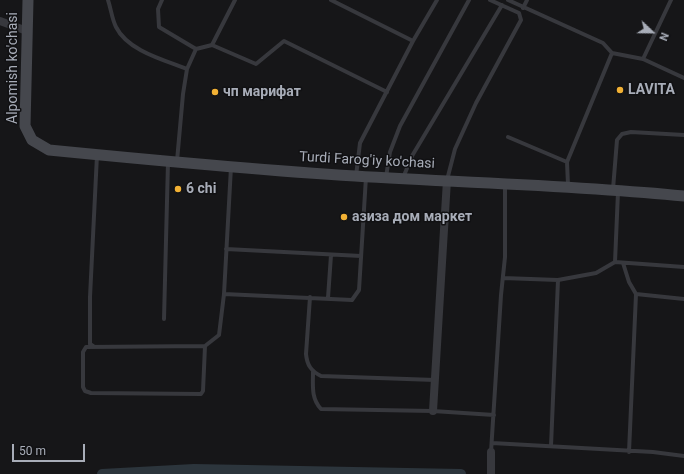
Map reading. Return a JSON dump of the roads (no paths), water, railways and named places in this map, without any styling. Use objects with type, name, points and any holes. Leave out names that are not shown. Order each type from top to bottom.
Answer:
[{"type":"street","name":"Alpomish ko'chasi","points":[[28,0],[25,126],[32,140],[49,150]]},
{"type":"street","points":[[0,21],[27,31]]},
{"type":"street","name":"Turdi Farog'iy ko'chasi","points":[[49,150],[231,167],[386,178],[568,186],[684,196]]},
{"type":"street","points":[[433,411],[447,180]]},
{"type":"street","points":[[491,474],[492,452]]},
{"type":"lane","points":[[108,0],[120,34],[138,49],[187,69]]},
{"type":"lane","points":[[162,0],[158,9],[159,28],[196,48],[212,45],[256,64],[284,41],[387,92]]},
{"type":"lane","points":[[212,45],[235,0]]},
{"type":"lane","points":[[330,0],[413,41]]},
{"type":"lane","points":[[224,294],[352,300],[355,296],[359,290],[361,256],[360,143],[413,41],[437,0]]},
{"type":"lane","points":[[386,178],[390,152],[400,126],[469,0]]},
{"type":"lane","points":[[447,180],[455,149],[476,103],[521,20],[519,13],[490,0]]},
{"type":"lane","points":[[508,0],[603,43],[612,53],[643,59],[684,78]]},
{"type":"lane","points":[[524,8],[527,0]]},
{"type":"lane","points":[[643,59],[671,0]]},
{"type":"lane","points":[[403,178],[412,156],[502,5]]},
{"type":"lane","points":[[164,319],[173,162],[187,69],[196,48]]},
{"type":"lane","points":[[568,186],[567,162],[612,53]]},
{"type":"lane","points":[[615,262],[617,140],[622,134],[631,132],[684,136]]},
{"type":"lane","points":[[508,137],[567,162]]},
{"type":"lane","points":[[94,346],[90,344],[90,297],[97,154]]},
{"type":"lane","points":[[205,346],[203,391],[201,394],[91,393],[85,391],[83,387],[83,352],[86,347],[205,346],[219,335],[224,294],[231,167]]},
{"type":"lane","points":[[492,452],[505,257],[504,183]]},
{"type":"lane","points":[[226,249],[361,256]]},
{"type":"lane","points":[[328,298],[331,254]]},
{"type":"lane","points":[[503,278],[558,280],[596,273],[615,262],[684,267]]},
{"type":"lane","points":[[623,263],[629,282],[636,294],[629,452]]},
{"type":"lane","points":[[551,446],[558,280]]},
{"type":"lane","points":[[636,294],[684,299]]},
{"type":"lane","points":[[310,297],[306,363],[313,372],[321,376],[435,380]]},
{"type":"lane","points":[[313,372],[313,395],[316,404],[321,409],[433,411],[494,415]]},
{"type":"lane","points":[[492,443],[684,456]]},
{"type":"waterway","points":[[102,474],[194,469],[461,474]]},
{"type":"place","name":"LAVITA","points":[[620,90]]},
{"type":"place","name":"чп марифат","points":[[215,92]]},
{"type":"place","name":"6 chi","points":[[178,189]]},
{"type":"place","name":"азиза дом маркет","points":[[344,217]]}]
